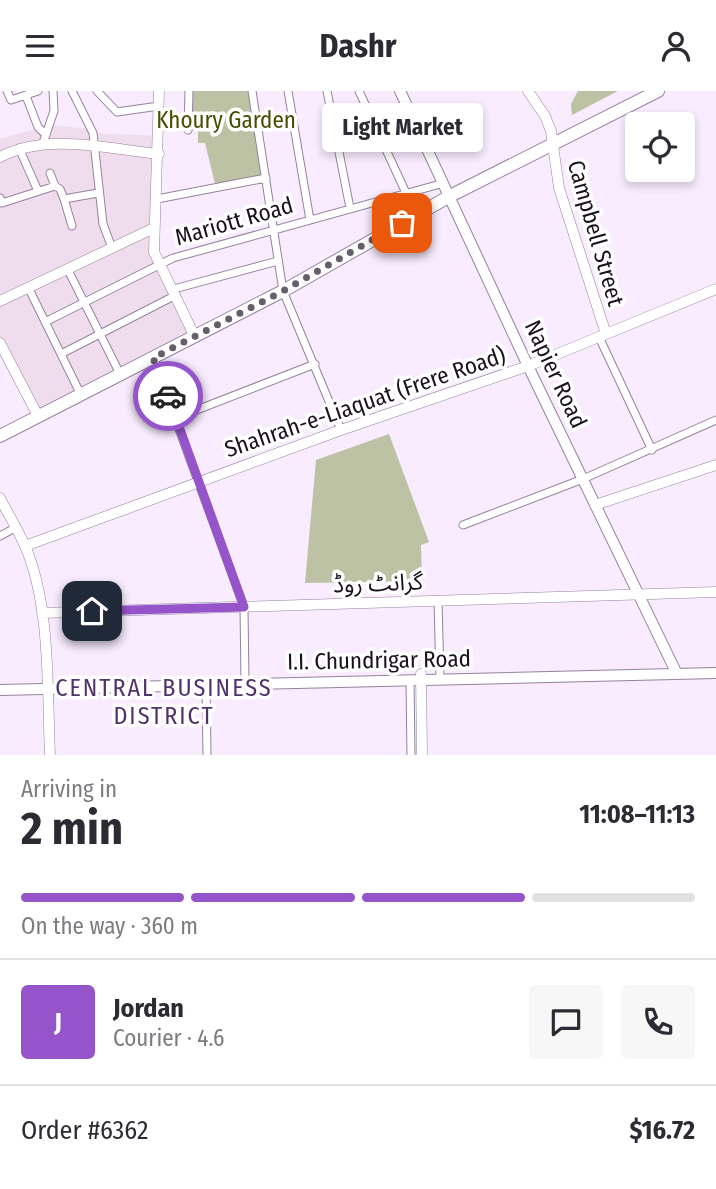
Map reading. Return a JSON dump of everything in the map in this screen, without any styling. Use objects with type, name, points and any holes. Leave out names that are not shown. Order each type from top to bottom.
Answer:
[{"type":"highway","points":[[0,436],[283,291],[450,197],[658,91]]},
{"type":"main road","name":"Napier Road","points":[[400,91],[528,366],[676,671]]},
{"type":"main road","name":"I.I. Chundrigar Road","points":[[0,690],[47,686],[716,668]]},
{"type":"main road","name":"I.I. Chundrigar Road","points":[[676,671],[716,673]]},
{"type":"main road","name":"I.I. Chundrigar Road","points":[[0,683],[47,686],[206,685],[245,681]]},
{"type":"street","points":[[7,91],[11,100],[38,91]]},
{"type":"street","points":[[45,139],[54,111],[53,91]]},
{"type":"street","points":[[72,91],[93,133],[103,224],[112,248]]},
{"type":"street","points":[[97,91],[117,112],[159,106]]},
{"type":"street","points":[[159,91],[154,252],[195,337]]},
{"type":"street","points":[[188,130],[189,91]]},
{"type":"street","points":[[251,91],[283,291],[341,429]]},
{"type":"street","points":[[288,91],[310,220]]},
{"type":"street","points":[[327,91],[350,208]]},
{"type":"street","points":[[359,91],[406,193]]},
{"type":"street","name":"Campbell Street","points":[[528,91],[545,116],[553,143],[559,188],[602,336],[652,450]]},
{"type":"street","points":[[26,96],[45,139]]},
{"type":"street","points":[[1,154],[45,139],[94,148],[159,154]]},
{"type":"street","points":[[19,148],[38,191]]},
{"type":"street","points":[[50,173],[55,186],[60,189],[72,226]]},
{"type":"street","points":[[157,199],[266,178]]},
{"type":"street","name":"Mariott Road","points":[[45,322],[173,258],[444,183]]},
{"type":"street","points":[[0,198],[2,203],[55,186]]},
{"type":"street","points":[[57,208],[65,202],[98,193]]},
{"type":"street","points":[[0,302],[154,228]]},
{"type":"street","points":[[61,354],[175,292],[278,261]]},
{"type":"street","points":[[68,269],[120,374]]},
{"type":"street","points":[[29,289],[81,395]]},
{"type":"street","name":"Shahrah-e-Liaquat (Frere Road)","points":[[25,546],[341,429],[528,366],[716,289]]},
{"type":"street","points":[[0,343],[38,416]]},
{"type":"street","points":[[153,358],[244,607],[245,681]]},
{"type":"street","points":[[176,418],[315,364]]},
{"type":"street","points":[[463,525],[583,479],[716,420]]},
{"type":"street","points":[[595,505],[716,465]]},
{"type":"street","points":[[0,498],[25,546],[34,572],[42,613],[50,755]]},
{"type":"street","points":[[0,536],[15,528]]},
{"type":"street","name":"گرانٹ روڈ","points":[[42,613],[716,592]]},
{"type":"street","points":[[438,600],[440,676]]},
{"type":"street","points":[[417,678],[421,696],[422,755]]},
{"type":"street","points":[[411,755],[417,678]]},
{"type":"street","points":[[206,685],[207,755]]},
{"type":"shaded area","points":[[50,125],[91,129],[93,133],[159,136],[154,252],[195,337],[38,416],[0,343],[0,139]]},
{"type":"green space","name":"Khoury Garden","points":[[189,91],[252,91],[266,178],[216,188],[205,143],[198,143],[198,131],[188,130]]},
{"type":"green space","points":[[578,91],[618,91],[572,115],[571,104]]},
{"type":"green space","points":[[389,434],[429,542],[421,545],[422,581],[305,583],[316,460]]},
{"type":"way so far","points":[[168,396],[153,358],[283,291],[402,223]]},
{"type":"place","name":"Light Market","points":[[402,223]]},
{"type":"district","name":"CENTRAL BUSINESS DISTRICT","points":[[164,702]]},
{"type":"route","points":[[92,611],[244,607],[168,396]]}]
